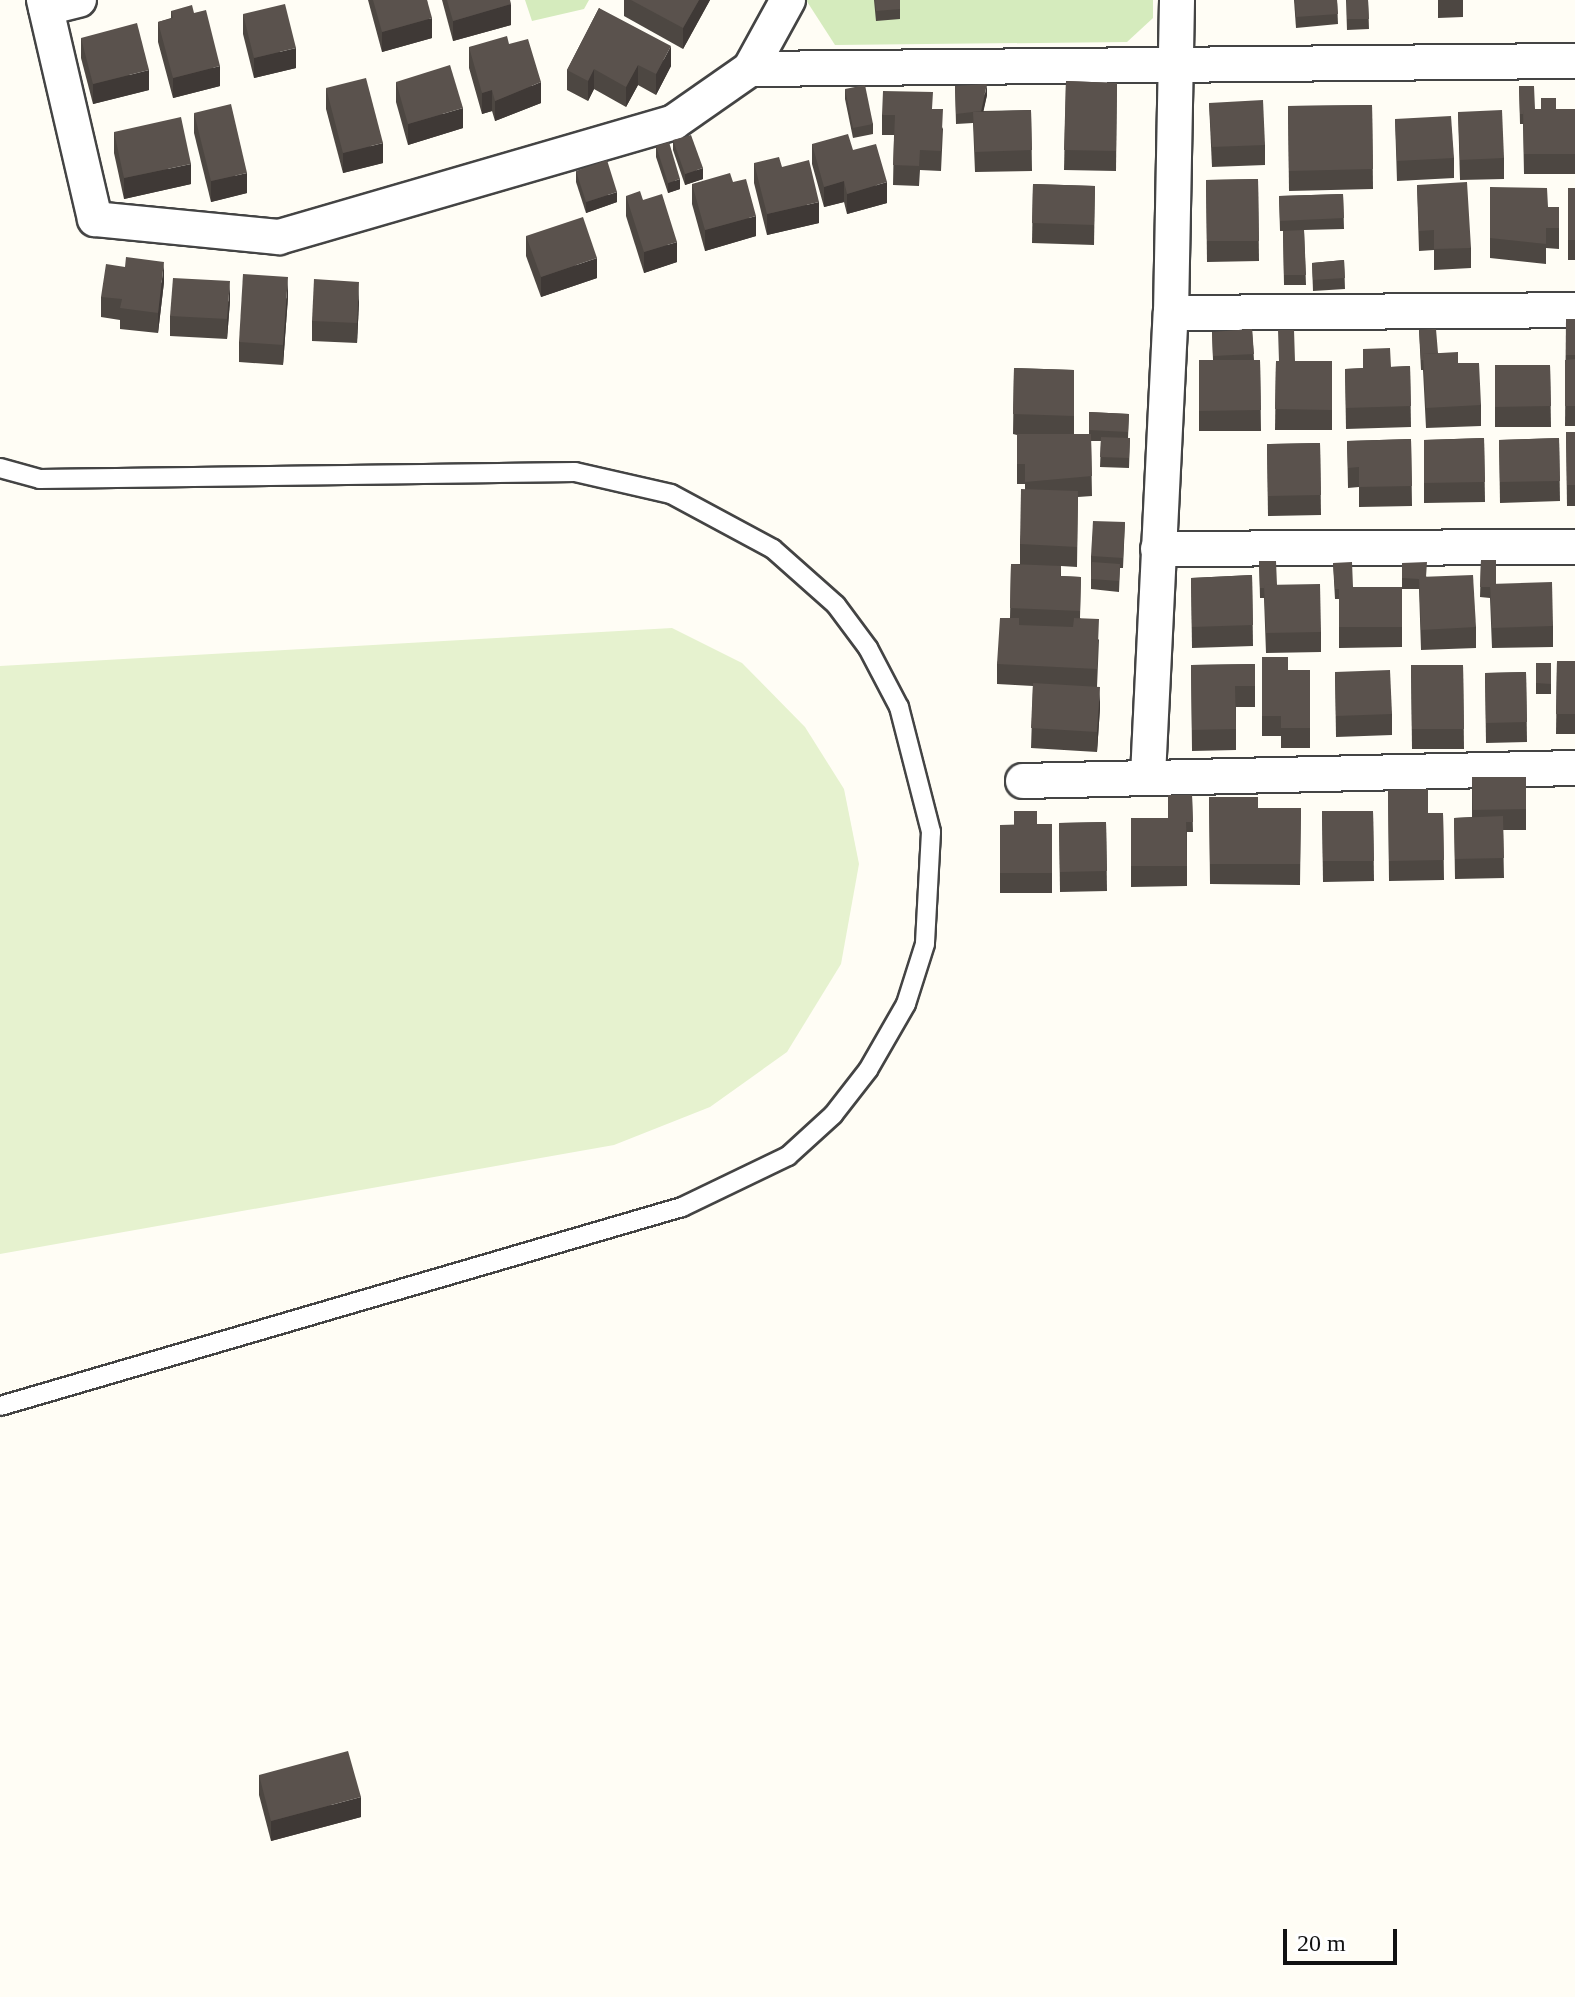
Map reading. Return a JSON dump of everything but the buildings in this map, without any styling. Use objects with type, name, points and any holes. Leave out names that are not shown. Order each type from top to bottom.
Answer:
[{"type":"street","points":[[79,0],[45,4],[95,219],[279,237],[674,122],[750,69],[788,0]]},
{"type":"street","points":[[1148,776],[1171,313],[1177,0]]},
{"type":"street","points":[[750,69],[1177,69],[1575,61]]},
{"type":"street","points":[[1171,313],[1575,310]]},
{"type":"street","points":[[1158,549],[1575,547]]},
{"type":"street","points":[[1023,781],[1575,768]]},
{"type":"lane","points":[[0,468],[40,479],[575,472],[671,494],[773,549],[836,605],[868,648],[899,707],[931,832],[925,944],[906,1004],[851,1092],[788,1156],[682,1207],[0,1406]]},
{"type":"green space","points":[[525,0],[589,0],[584,9],[532,21]]},
{"type":"green space","points":[[806,0],[1153,0],[1153,18],[1127,42],[835,45]]},
{"type":"green space","points":[[672,628],[742,663],[805,727],[844,789],[859,864],[841,964],[787,1052],[710,1107],[614,1145],[0,1254],[0,666]]}]
